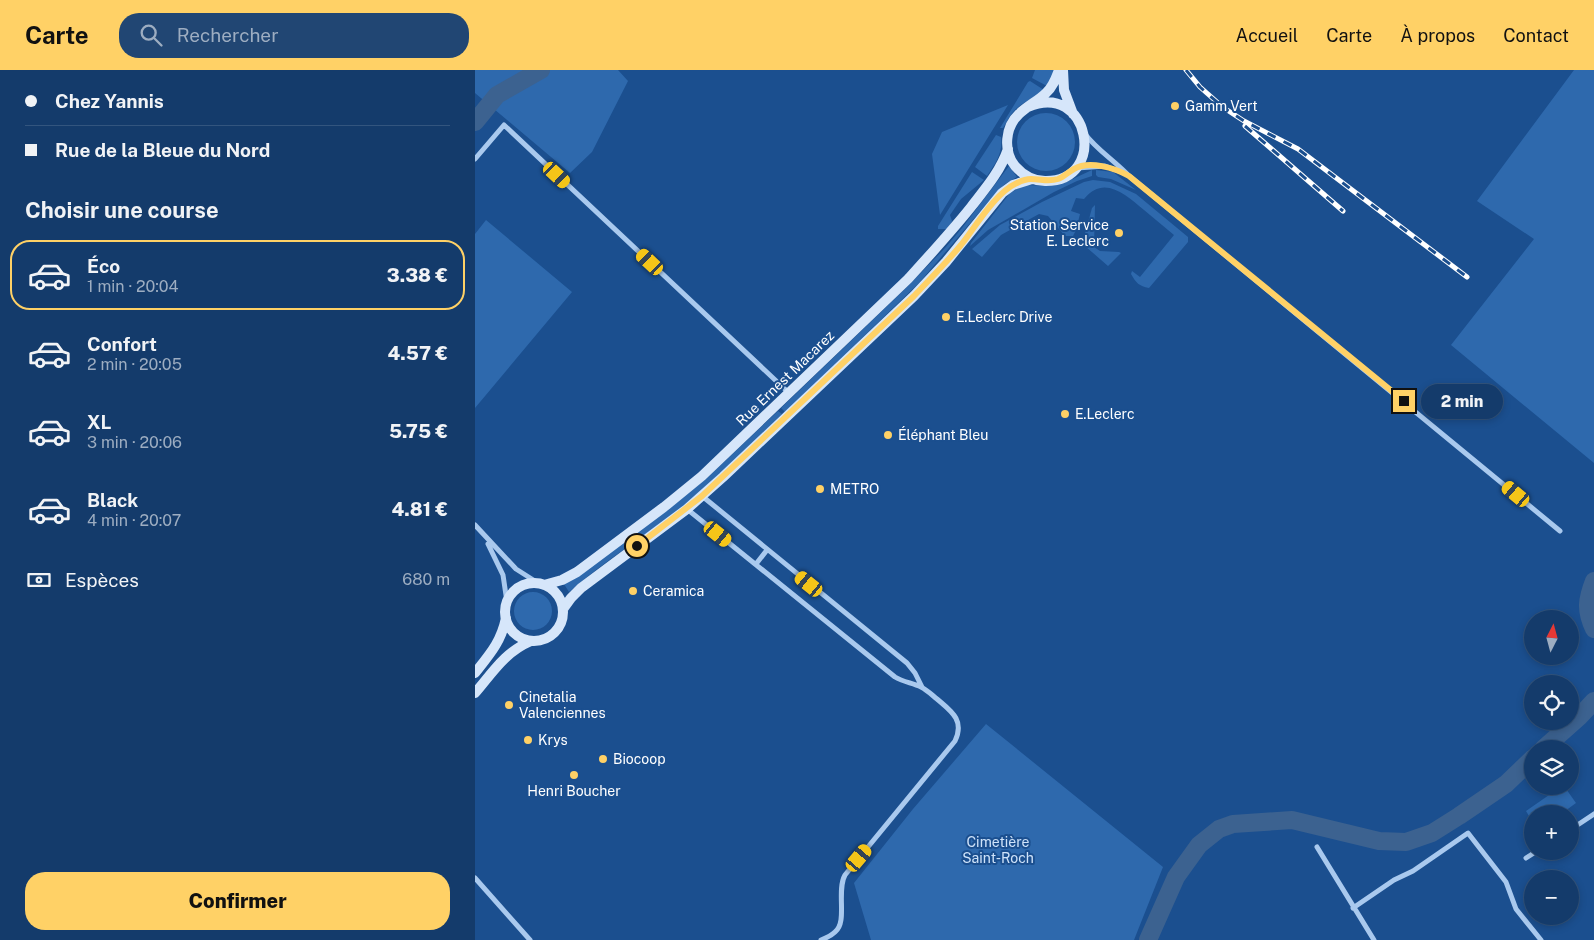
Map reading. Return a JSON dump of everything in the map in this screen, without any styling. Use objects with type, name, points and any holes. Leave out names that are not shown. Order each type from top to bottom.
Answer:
[{"type":"main road","name":"Rue Ernest Macarez","points":[[507,602],[511,594],[519,587],[528,584],[541,584],[562,580],[577,572],[664,507],[702,476],[897,290],[929,257],[990,183],[1008,149],[1008,135],[1012,122],[1050,89],[1059,70]]},
{"type":"main road","points":[[1063,70],[1064,90],[1074,115],[1081,124],[1085,142],[1080,161],[1074,169]]},
{"type":"main road","points":[[1028,108],[1039,104],[1052,104],[1063,107],[1074,115]]},
{"type":"main road","points":[[1008,149],[1015,166],[1023,174],[1033,179]]},
{"type":"main road","name":"Rue Ernest Macarez","points":[[475,693],[508,654],[531,641],[544,639],[553,634],[560,624],[563,610],[576,593],[593,578],[702,496],[914,296],[946,262],[1002,193],[1013,185],[1033,179],[1046,181],[1057,179],[1067,175],[1074,169]]},
{"type":"main road","points":[[541,584],[557,594],[562,603],[563,610]]},
{"type":"main road","points":[[507,602],[505,612],[509,627],[516,635],[531,641]]},
{"type":"main road","points":[[475,673],[497,644],[506,618]]},
{"type":"street","points":[[475,159],[504,125],[789,393]]},
{"type":"street","points":[[1083,132],[1095,146],[1115,161],[1129,176],[1560,531]]},
{"type":"street","points":[[1074,169],[1089,166],[1105,166],[1129,176]]},
{"type":"street","points":[[702,496],[907,663],[922,687],[953,713],[958,723],[957,737],[845,875],[841,889],[841,925],[835,933],[821,940]]},
{"type":"street","points":[[687,509],[895,677],[903,682],[922,687]]},
{"type":"street","points":[[475,525],[515,569],[541,584]]},
{"type":"street","points":[[483,534],[503,575],[507,602]]},
{"type":"street","points":[[755,564],[767,550]]},
{"type":"street","points":[[1579,824],[1594,814]]},
{"type":"street","points":[[1353,908],[1394,880],[1413,871],[1468,833],[1506,882],[1516,909],[1541,940]]},
{"type":"street","points":[[1317,847],[1374,940]]},
{"type":"street","points":[[475,878],[530,940]]},
{"type":"green space","points":[[475,70],[618,70],[628,81],[592,152],[570,173],[475,93]]},
{"type":"green space","points":[[1035,70],[1055,70],[1047,86],[1032,78]]},
{"type":"green space","points":[[1574,70],[1594,70],[1594,463],[1451,345],[1534,239],[1477,201]]},
{"type":"green space","points":[[1030,81],[1044,90],[1017,108],[1003,128],[1000,128],[1028,82]]},
{"type":"green space","points":[[1008,105],[940,215],[932,154],[942,132]]},
{"type":"green space","points":[[1046,113],[1057,115],[1070,126],[1075,142],[1073,153],[1062,166],[1046,171],[1035,169],[1022,158],[1017,142],[1019,131],[1030,118]]},
{"type":"green space","points":[[996,135],[1001,137],[1000,153],[987,176],[975,167]]},
{"type":"green space","points":[[1009,166],[1017,177],[1005,184],[995,194],[919,283],[785,412],[781,408],[945,248]]},
{"type":"green space","points":[[1092,170],[1092,176],[1054,192],[988,230],[970,246],[1010,193],[1025,185],[1051,186],[1064,183]]},
{"type":"green space","points":[[1096,170],[1113,172],[1136,190],[1111,179],[1098,177]]},
{"type":"green space","points":[[972,172],[984,180],[961,199],[950,215],[952,221],[950,227],[938,229],[938,226]]},
{"type":"green space","points":[[1093,180],[1110,182],[1136,194],[1188,237],[1188,242],[1149,288],[1136,282],[1131,274],[1132,271],[1140,277],[1174,235],[1130,198],[1107,188],[1099,188],[1084,199],[1076,198],[1071,211],[1080,214],[1073,236],[1065,236],[1048,216],[1039,214],[1001,235],[982,257],[972,249],[1000,225],[1042,202],[1084,182]]},
{"type":"green space","points":[[1095,205],[1094,247],[1100,251],[1121,253],[1108,266],[1085,246],[1084,237],[1092,208]]},
{"type":"green space","points":[[486,220],[572,292],[475,408],[475,234]]},
{"type":"green space","points":[[778,411],[782,414],[692,499],[595,570],[569,592],[564,584],[706,479]]},
{"type":"green space","points":[[533,592],[546,598],[552,611],[546,624],[533,630],[520,624],[514,611],[520,598]]},
{"type":"green space","name":"Cimetière Saint-Roch","points":[[986,724],[1163,867],[1134,940],[871,940],[854,883],[913,809]]},
{"type":"green space","points":[[1549,795],[1570,795],[1576,803],[1573,805],[1535,805]]},
{"type":"waterway","points":[[475,122],[497,95],[541,70]]},
{"type":"waterway","points":[[1594,581],[1588,605],[1589,616],[1594,629]]},
{"type":"waterway","points":[[1553,740],[1594,701]]},
{"type":"waterway","points":[[1148,940],[1176,877],[1199,845],[1219,829],[1233,824],[1292,820],[1379,841],[1406,842],[1432,833],[1459,816],[1506,784],[1524,767]]},
{"type":"railway","points":[[1186,70],[1200,87],[1226,110]]},
{"type":"railway","points":[[1221,106],[1244,121],[1298,149],[1467,277]]},
{"type":"railway","points":[[1245,126],[1343,211]]},
{"type":"place","name":"Gamm Vert","points":[[1175,106]]},
{"type":"place","name":"Station Service E. Leclerc","points":[[1119,233]]},
{"type":"place","name":"E.Leclerc Drive","points":[[946,317]]},
{"type":"place","name":"E.Leclerc","points":[[1065,414]]},
{"type":"place","name":"Éléphant Bleu","points":[[888,435]]},
{"type":"place","name":"METRO","points":[[820,489]]},
{"type":"place","name":"Ceramica","points":[[633,591]]},
{"type":"place","name":"Cinetalia Valenciennes","points":[[509,705]]},
{"type":"place","name":"Krys","points":[[528,740]]},
{"type":"place","name":"Biocoop","points":[[603,759]]},
{"type":"place","name":"Henri Boucher","points":[[574,775]]},
{"type":"route","points":[[637,546],[702,496],[914,296],[946,262],[1005,190],[1026,180],[1051,181],[1067,175],[1074,169],[1089,166],[1105,166],[1129,176],[1404,401]]}]
